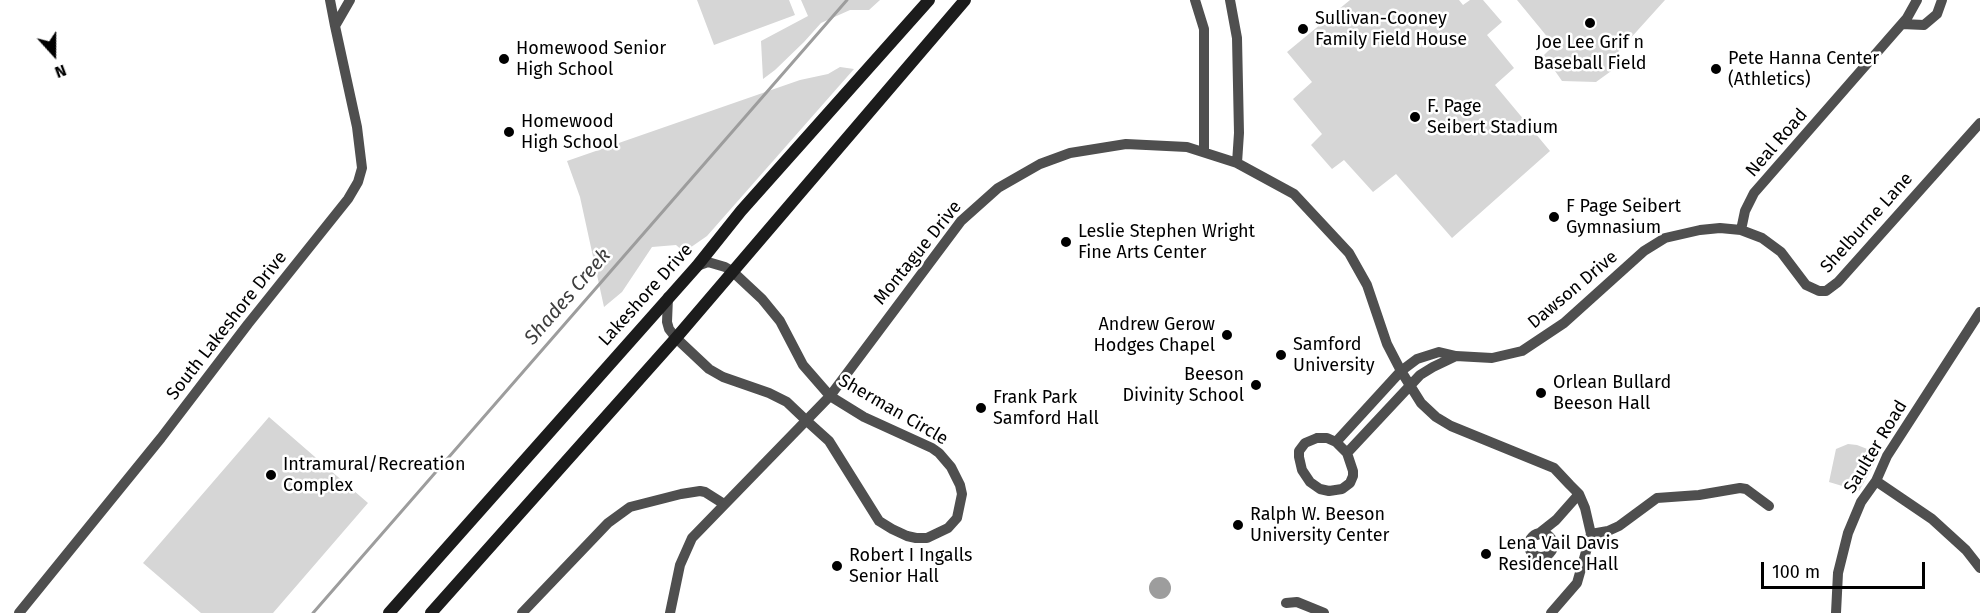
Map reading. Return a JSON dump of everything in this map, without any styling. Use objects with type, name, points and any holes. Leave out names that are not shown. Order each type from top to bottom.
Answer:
[{"type":"main road","name":"Lakeshore Drive","points":[[389,613],[929,0]]},
{"type":"main road","points":[[431,613],[676,338],[965,0]]},
{"type":"street","name":"South Lakeshore Drive","points":[[19,613],[161,438],[348,199],[358,182],[362,168],[357,127],[330,0]]},
{"type":"street","points":[[335,26],[350,0]]},
{"type":"street","points":[[1195,0],[1204,29],[1204,152]]},
{"type":"street","points":[[1230,0],[1237,38],[1239,133],[1237,163]]},
{"type":"street","name":"Neal Road","points":[[1741,230],[1745,211],[1754,193],[1902,24],[1917,0]]},
{"type":"street","points":[[1902,24],[1924,25],[1937,14],[1942,0]]},
{"type":"street","name":"Shelburne Lane","points":[[1741,230],[1762,238],[1781,252],[1806,285],[1819,291],[1826,291],[1838,282],[1980,123]]},
{"type":"street","name":"Montague Drive","points":[[670,613],[680,565],[692,538],[830,396],[961,221],[998,188],[1040,164],[1070,153],[1126,144],[1187,147],[1204,152],[1237,163],[1294,194],[1349,253],[1367,285],[1387,344],[1421,403],[1436,417],[1451,426],[1554,468],[1579,495],[1585,508],[1591,534]]},
{"type":"street","name":"Dawson Drive","points":[[1336,442],[1401,371],[1417,359],[1439,352],[1456,356],[1492,358],[1522,351],[1564,323],[1644,251],[1665,238],[1700,230],[1720,228],[1741,230]]},
{"type":"street","name":"Sherman Circle","points":[[668,297],[667,322],[676,338],[709,369],[732,381],[769,393],[787,402],[829,441],[879,521],[916,538],[927,538],[948,528],[957,518],[962,494],[956,476],[945,460],[932,448],[864,417],[830,396],[803,365],[794,351],[788,334],[771,310],[732,271],[708,262],[697,266]]},
{"type":"street","name":"Saulter Road","points":[[1836,613],[1838,573],[1848,533],[1862,502],[1876,481],[1887,456],[1980,312]]},
{"type":"street","points":[[1347,453],[1410,385],[1433,367],[1456,356]]},
{"type":"street","points":[[1317,438],[1327,438],[1336,442],[1347,453],[1353,476],[1347,486],[1342,489],[1329,491],[1320,489],[1305,476],[1300,464],[1299,451],[1302,446],[1317,438]]},
{"type":"street","points":[[1876,481],[1932,519],[1966,550],[1980,568]]},
{"type":"street","points":[[1551,613],[1577,583],[1591,534],[1619,526],[1657,498],[1699,495],[1740,488],[1746,489],[1770,506]]},
{"type":"street","points":[[522,613],[608,523],[630,507],[700,491],[723,504]]},
{"type":"street","points":[[1556,520],[1553,547],[1549,554],[1542,557],[1535,555],[1530,545],[1532,538],[1556,520],[1579,495]]},
{"type":"street","points":[[1537,534],[1545,534],[1553,543]]},
{"type":"street","points":[[1286,603],[1297,602],[1324,613]]},
{"type":"shaded area","points":[[697,0],[789,0],[795,15],[714,45]]},
{"type":"shaded area","points":[[801,0],[880,0],[869,10],[850,10],[821,23],[775,70],[763,79],[761,41],[808,16]]},
{"type":"shaded area","name":"F. Page Seibert Stadium","points":[[1350,0],[1459,0],[1463,5],[1470,0],[1483,0],[1502,22],[1487,35],[1514,68],[1495,85],[1550,151],[1452,238],[1396,174],[1373,192],[1344,160],[1332,169],[1311,145],[1322,134],[1293,99],[1312,82],[1287,52]]},
{"type":"shaded area","name":"Joe Lee Grif n Baseball Field","points":[[1517,0],[1665,0],[1609,62],[1614,69],[1596,82],[1562,81],[1544,55],[1554,45]]},
{"type":"shaded area","points":[[840,67],[854,69],[707,236],[684,252],[676,245],[652,247],[622,292],[604,307],[580,197],[567,161],[800,80],[828,74]]},
{"type":"shaded area","points":[[269,417],[368,503],[273,613],[201,613],[143,563]]},
{"type":"shaded area","points":[[1848,444],[1880,454],[1859,491],[1829,482],[1836,449]]},
{"type":"shaded area","points":[[1160,577],[1168,580],[1171,588],[1168,596],[1160,599],[1152,596],[1149,588],[1152,580]]},
{"type":"waterway","name":"Shades Creek","points":[[313,613],[847,0]]},
{"type":"place","name":"Joe Lee Grif n Baseball Field","points":[[1590,23]]},
{"type":"place","name":"Sullivan-Cooney Family Field House","points":[[1303,29]]},
{"type":"place","name":"Homewood Senior High School","points":[[504,59]]},
{"type":"place","name":"Pete Hanna Center (Athletics)","points":[[1716,69]]},
{"type":"place","name":"F. Page Seibert Stadium","points":[[1415,117]]},
{"type":"place","name":"Homewood High School","points":[[509,132]]},
{"type":"place","name":"F Page Seibert Gymnasium","points":[[1554,217]]},
{"type":"place","name":"Leslie Stephen Wright Fine Arts Center","points":[[1066,242]]},
{"type":"place","name":"Andrew Gerow Hodges Chapel","points":[[1227,335]]},
{"type":"place","name":"Samford University","points":[[1281,355]]},
{"type":"place","name":"Beeson Divinity School","points":[[1256,385]]},
{"type":"place","name":"Orlean Bullard Beeson Hall","points":[[1541,393]]},
{"type":"place","name":"Frank Park Samford Hall","points":[[981,408]]},
{"type":"place","name":"Intramural/Recreation Complex","points":[[271,475]]},
{"type":"place","name":"Ralph W. Beeson University Center","points":[[1238,525]]},
{"type":"place","name":"Lena Vail Davis Residence Hall","points":[[1486,554]]},
{"type":"place","name":"Robert I Ingalls Senior Hall","points":[[837,566]]}]
